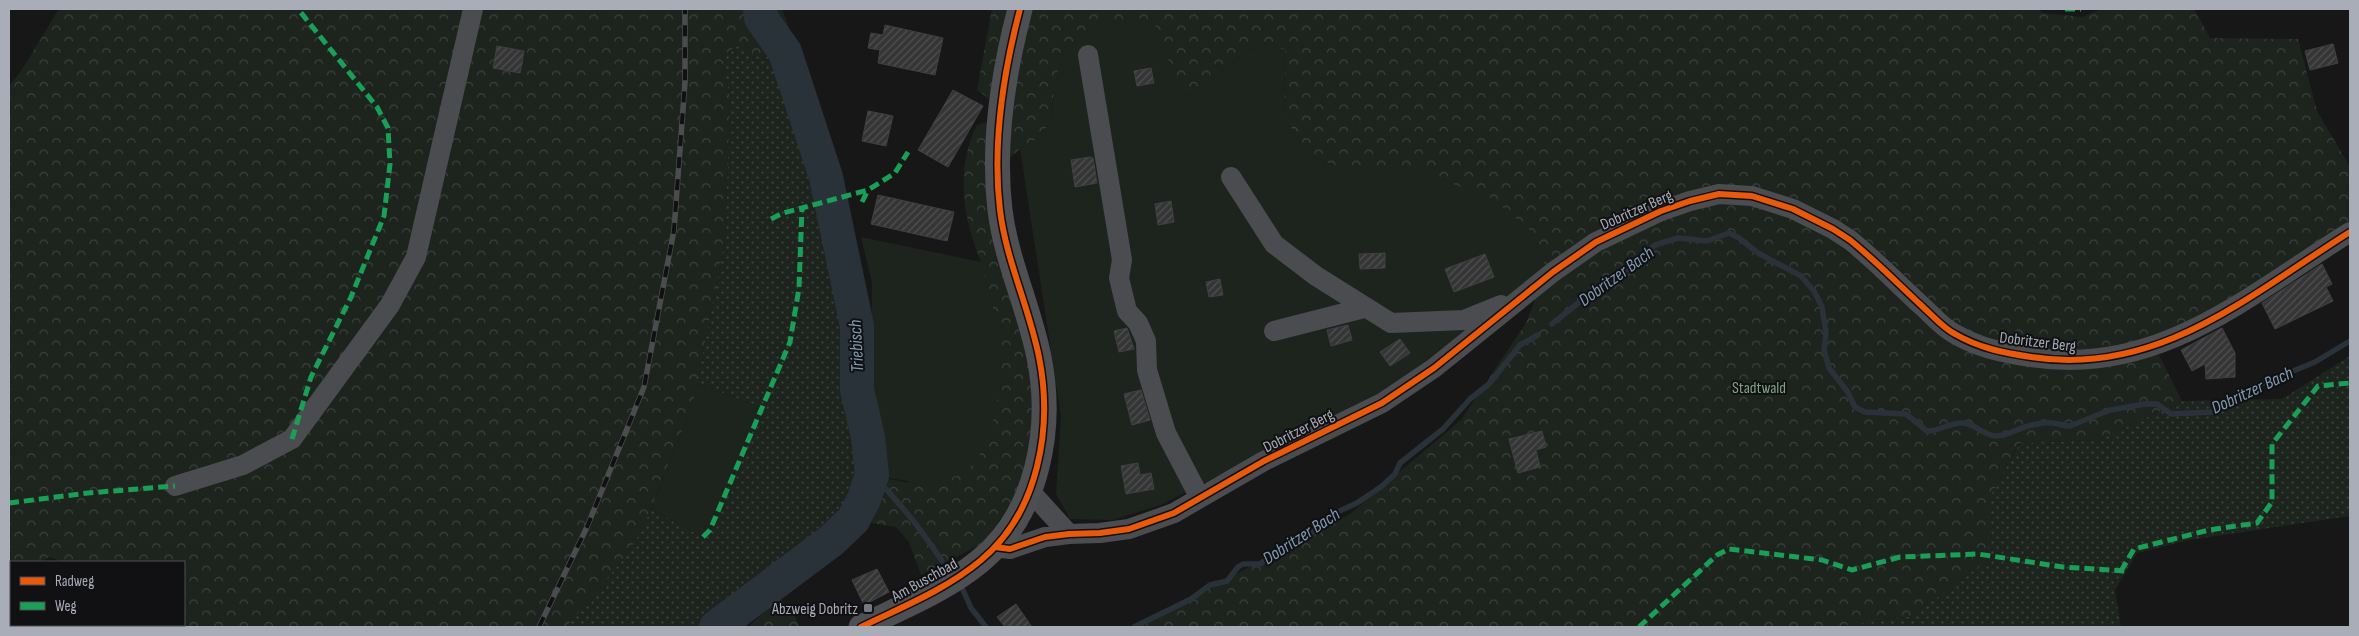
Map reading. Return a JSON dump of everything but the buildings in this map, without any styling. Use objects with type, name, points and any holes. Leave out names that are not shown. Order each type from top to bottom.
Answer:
[{"type":"main road","name":"Am Buschbad","points":[[861,627],[956,578],[981,560],[994,547],[1012,522],[1028,490],[1039,461],[1044,434],[1044,395],[1039,356],[1000,213],[996,170],[1008,53],[1020,9]]},
{"type":"street","points":[[175,486],[243,465],[292,439],[390,306],[416,257],[472,9]]},
{"type":"street","points":[[1088,55],[1122,260],[1119,278],[1127,311],[1138,323],[1146,341],[1147,370],[1166,432],[1200,498]]},
{"type":"street","points":[[1231,177],[1274,244],[1364,308],[1391,323],[1464,320],[1521,297]]},
{"type":"street","name":"Dobritzer Berg","points":[[994,547],[1010,549],[1045,537],[1069,534],[1100,534],[1129,529],[1174,513],[1264,462],[1382,403],[1434,368],[1521,297],[1596,242],[1627,226],[1690,201],[1719,194],[1752,196],[1793,210],[1833,228],[1868,254],[1903,289],[1953,333],[1997,352],[2040,358],[2088,360],[2152,348],[2188,332],[2245,299],[2350,232]]},
{"type":"street","points":[[1274,331],[1364,308]]},
{"type":"street","points":[[1028,490],[1069,534]]},
{"type":"shaded area","points":[[9,578],[10,626],[116,627],[9,627]]},
{"type":"green space","points":[[59,9],[782,9],[792,37],[785,52],[762,58],[738,45],[722,56],[730,98],[725,240],[693,404],[642,531],[616,568],[566,627],[116,627],[185,626],[185,561],[60,561],[50,557],[41,561],[10,561],[9,578],[9,86],[21,71]]},
{"type":"green space","name":"Stadtwald","points":[[992,9],[2037,9],[2043,13],[2082,17],[2102,9],[2194,9],[2210,38],[2298,39],[2317,111],[2350,167],[2350,223],[2185,326],[2155,347],[2182,401],[2098,440],[2019,443],[1989,499],[1988,560],[1912,616],[1834,627],[1136,627],[1350,514],[1461,420],[1526,323],[1547,270],[1418,171],[1345,171],[1307,154],[1284,117],[1285,50],[1267,44],[1250,49],[1194,95],[1178,93],[1159,30],[1054,92],[1050,123],[1036,140],[1020,149],[996,170],[1001,108],[977,90]]},
{"type":"green space","points":[[1144,18],[1159,29],[1178,93],[1194,95],[1250,49],[1267,44],[1285,50],[1284,117],[1307,154],[1345,171],[1418,171],[1491,198],[1529,229],[1546,267],[1430,360],[1382,392],[1161,505],[1112,520],[1070,519],[1056,494],[1061,416],[1020,149],[1036,140],[1050,123],[1059,62],[1084,33],[1109,23]]},
{"type":"green space","points":[[738,45],[762,58],[785,52],[826,177],[857,326],[857,390],[871,456],[872,475],[864,499],[853,520],[831,541],[716,627],[566,627],[624,557],[651,509],[703,537],[710,530],[762,408],[697,383],[725,240],[730,99],[722,56]]},
{"type":"green space","points":[[995,120],[1032,364],[1035,429],[1017,494],[985,542],[921,575],[909,542],[896,527],[853,520],[864,499],[872,475],[908,483],[981,262],[966,211],[964,176],[970,141],[977,125]]},
{"type":"green space","points":[[861,237],[981,262],[999,334],[1001,359],[997,401],[990,432],[978,458],[970,467],[951,478],[919,482],[886,477],[886,457],[879,439],[872,391],[872,283]]},
{"type":"green space","points":[[2350,356],[2350,516],[2189,540],[2137,553],[2115,590],[2121,627],[1834,627],[1912,616],[1987,560],[1988,499],[2020,443],[2098,440],[2182,401],[2282,399]]},
{"type":"green space","points":[[697,383],[762,408],[710,530],[703,537],[651,509],[693,404]]},
{"type":"green space","points":[[780,598],[794,615],[800,627],[748,627]]},
{"type":"waterway","name":"Triebisch","points":[[716,627],[831,541],[853,520],[864,499],[872,475],[868,437],[857,390],[857,326],[826,177],[785,52],[761,18],[760,9]]},
{"type":"waterway","name":"Dobritzer Bach","points":[[1552,324],[1588,295],[1628,269],[1655,245],[1678,238],[1707,241],[1729,233],[1739,238],[1758,253],[1801,276],[1814,291],[1822,307],[1826,332],[1824,350],[1829,368],[1847,391],[1855,407],[1865,412],[1906,414],[1927,431],[1965,423],[1996,436],[2006,435],[2027,426],[2042,423],[2070,426],[2110,410],[2145,404],[2157,404],[2171,414],[2213,412],[2254,387],[2315,362],[2350,341]]},
{"type":"waterway","name":"Dobritzer Bach","points":[[1134,627],[1191,599],[1210,585],[1227,581],[1238,567],[1243,564],[1260,564],[1289,542],[1317,530],[1335,513],[1357,503],[1382,486],[1395,474],[1400,463],[1443,429],[1470,399],[1489,384],[1520,345],[1538,335]]},
{"type":"waterway","name":"Dobritzer Bach","points":[[872,475],[909,516],[942,561]]},
{"type":"waterway","name":"Dobritzer Bach","points":[[963,590],[971,608],[986,627]]},
{"type":"railway","points":[[539,627],[587,527],[644,387],[674,230],[685,82],[685,9]]},
{"type":"marked path","points":[[292,439],[311,377],[351,297],[384,216],[390,164],[388,128],[377,107],[298,9]]},
{"type":"marked path","points":[[2065,9],[2081,9]]},
{"type":"marked path","points":[[703,537],[710,530],[790,342],[799,288],[802,208],[868,190],[895,173],[908,152]]},
{"type":"marked path","points":[[862,202],[868,190]]},
{"type":"marked path","points":[[771,219],[783,213],[802,208]]},
{"type":"marked path","points":[[2121,571],[2134,549],[2209,530],[2257,523],[2272,502],[2272,444],[2318,386],[2350,383]]},
{"type":"marked path","points":[[9,503],[88,493],[175,486]]},
{"type":"marked path","points":[[1639,627],[1717,555],[1729,549],[1822,560],[1852,570],[1900,557],[1978,554],[2063,567],[2126,571]]},
{"type":"cycle path","points":[[861,627],[938,589],[980,561],[1000,541],[1016,519],[1028,494],[1037,467],[1042,440],[1043,384],[1035,338],[1012,265],[1003,229],[997,159],[1004,83],[1020,9]]},
{"type":"cycle path","points":[[995,547],[1010,549],[1045,537],[1129,529],[1174,513],[1264,461],[1382,403],[1434,368],[1553,272],[1596,242],[1661,211],[1719,194],[1752,196],[1793,209],[1833,229],[1869,256],[1942,325],[1964,339],[2011,354],[2077,360],[2120,355],[2161,343],[2200,326],[2238,305],[2350,232]]},
{"type":"place","name":"Abzweig Dobritz","points":[[868,608]]}]
